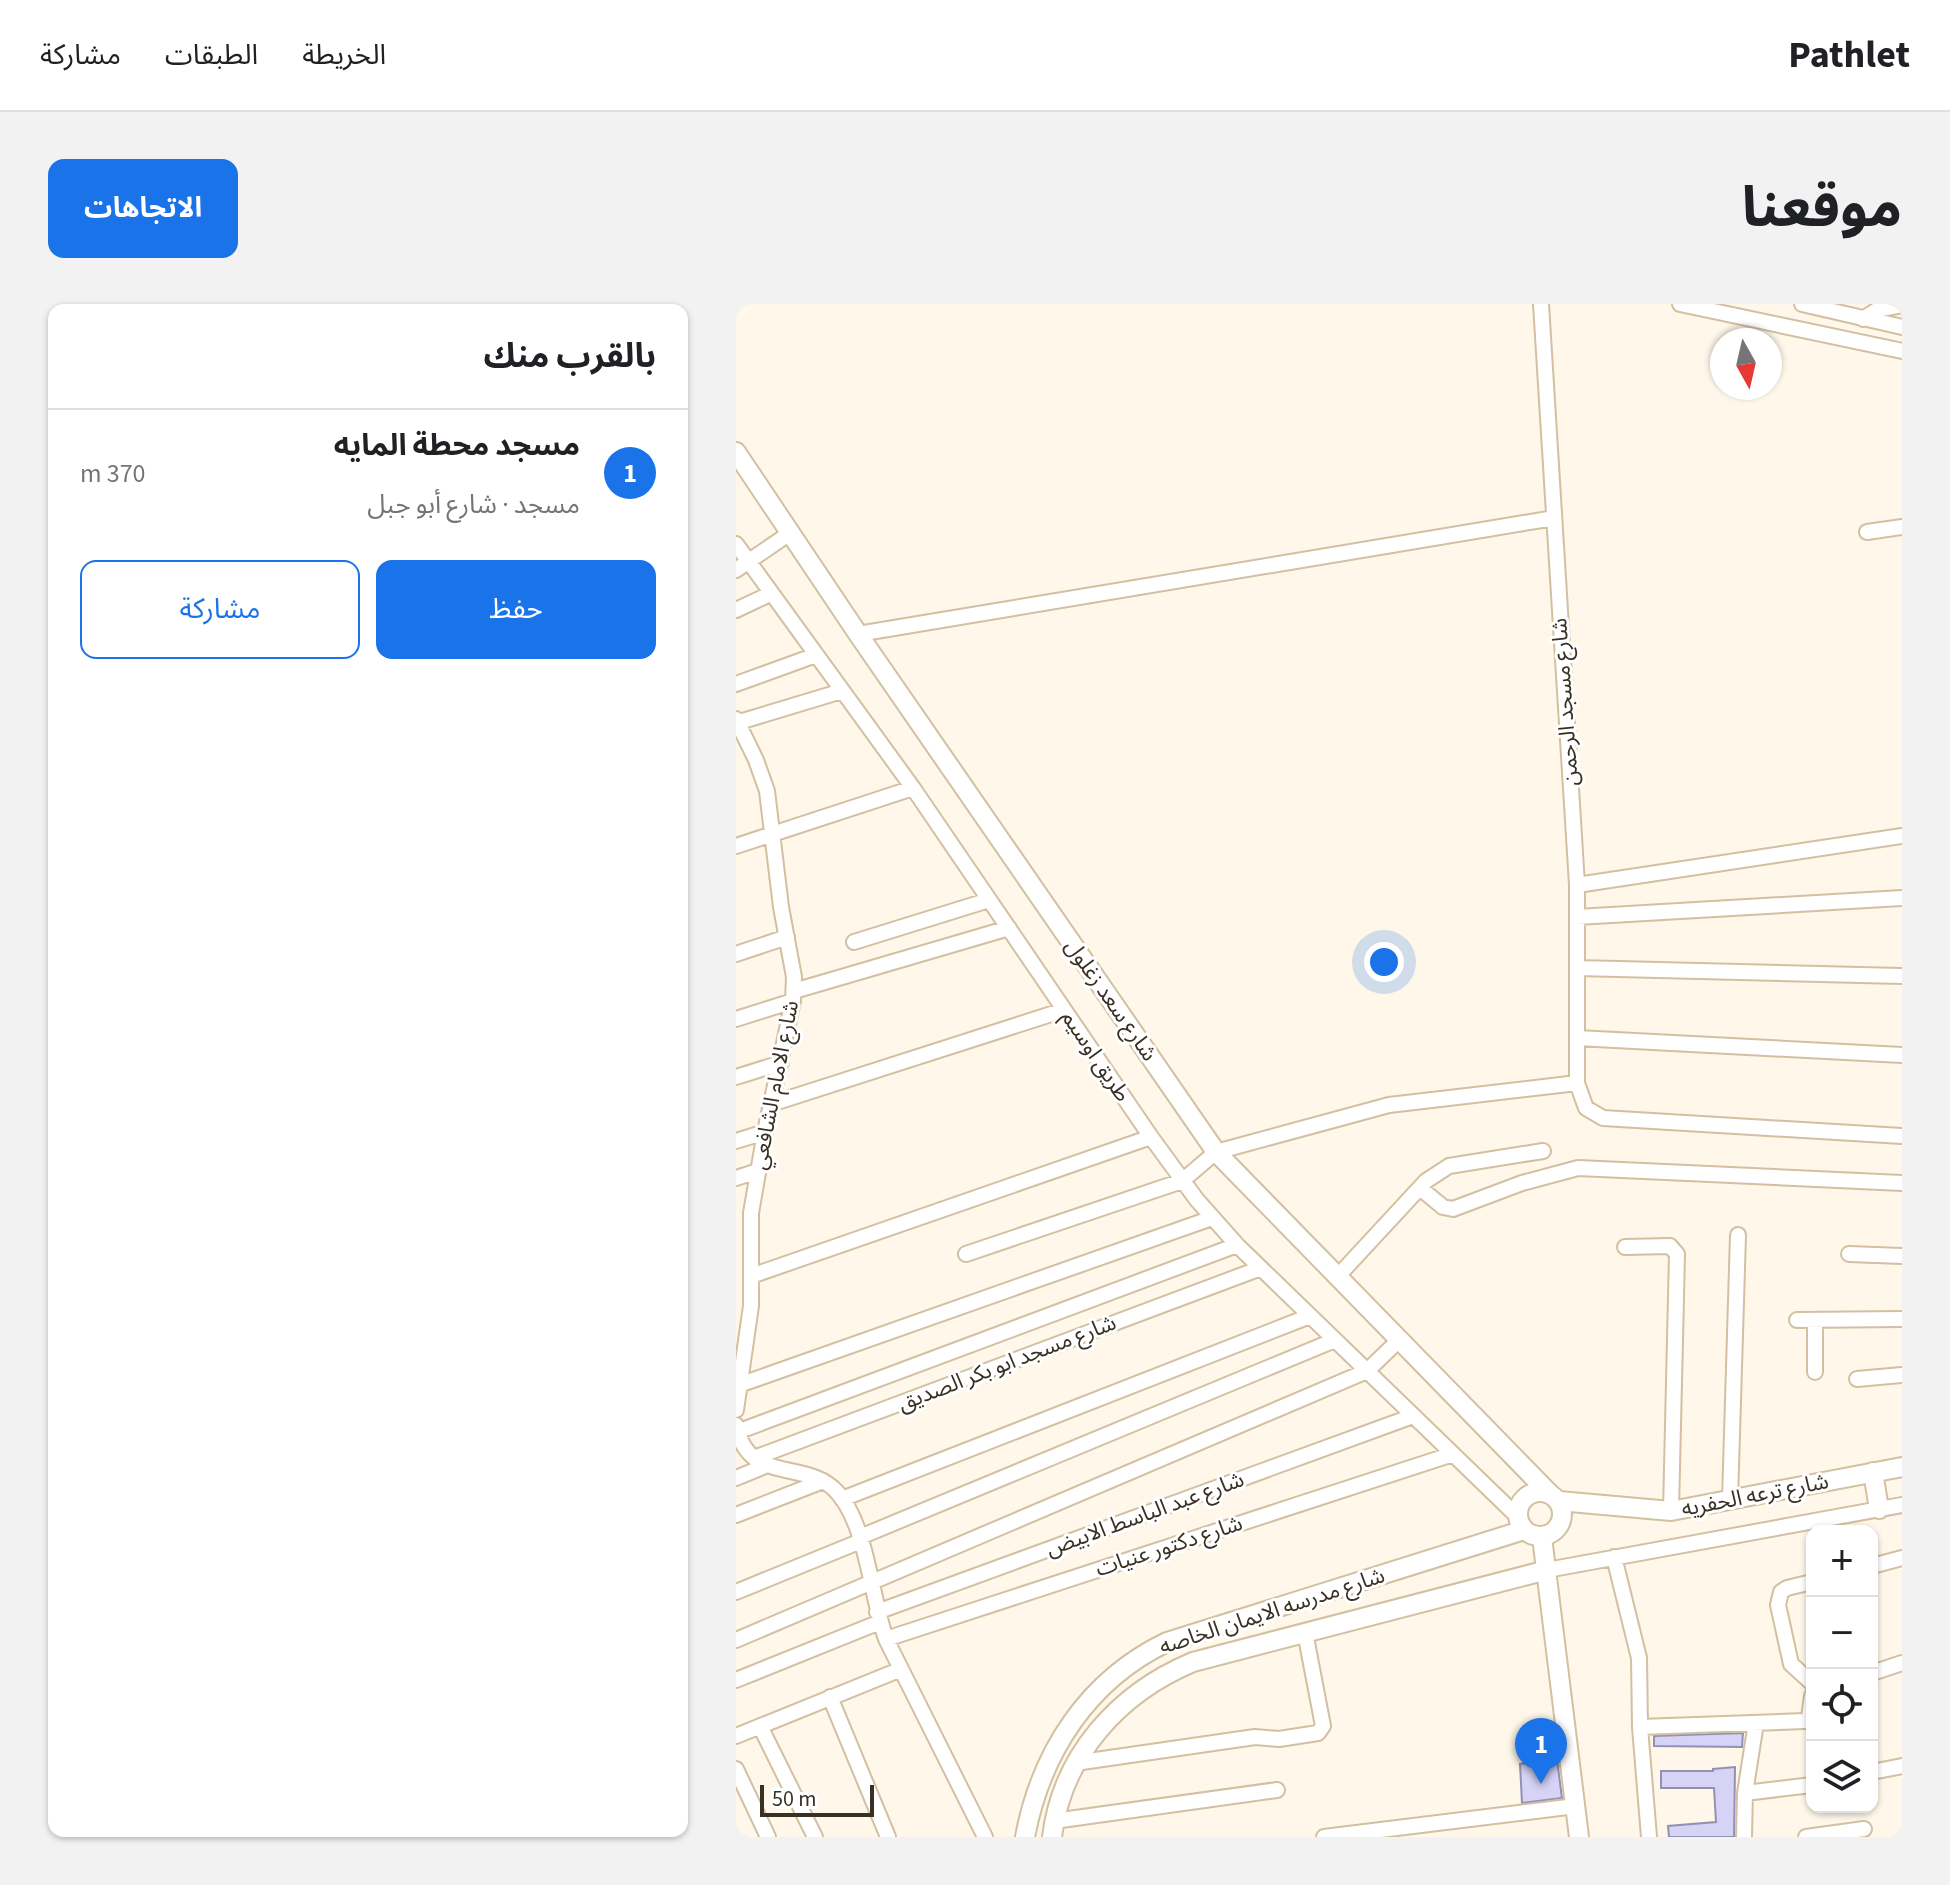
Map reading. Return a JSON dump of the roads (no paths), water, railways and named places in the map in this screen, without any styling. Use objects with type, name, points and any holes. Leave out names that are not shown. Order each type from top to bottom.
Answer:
[{"type":"street","name":"شارع مسجد الرحمن","points":[[1541,304],[1577,885],[1577,1083],[1582,1099],[1586,1108],[1603,1118],[1902,1136]]},
{"type":"street","points":[[1680,304],[1902,351]]},
{"type":"street","points":[[1805,332],[1806,305],[1902,327]]},
{"type":"street","points":[[1863,319],[1877,310],[1902,305]]},
{"type":"street","name":"شارع سعد زغلول","points":[[736,452],[784,537],[858,634],[1216,1152],[1554,1498]]},
{"type":"street","points":[[858,634],[1554,518]]},
{"type":"street","points":[[1867,532],[1902,527]]},
{"type":"street","points":[[742,566],[784,537]]},
{"type":"street","name":"طريق اوسيم","points":[[736,544],[742,566],[770,594],[913,788],[1182,1181],[1237,1245],[1528,1528]]},
{"type":"street","points":[[736,610],[770,594]]},
{"type":"street","points":[[736,684],[816,655]]},
{"type":"street","points":[[737,722],[842,691]]},
{"type":"street","name":"شارع الامام الشافعي","points":[[736,1407],[743,1309],[751,1276],[743,1236],[793,996],[793,964],[781,907],[774,835],[764,780],[737,722]]},
{"type":"street","points":[[736,846],[913,788]]},
{"type":"street","points":[[1577,885],[1902,836]]},
{"type":"street","points":[[1577,917],[1902,898]]},
{"type":"street","points":[[854,942],[989,900]]},
{"type":"street","points":[[736,1019],[793,996],[1009,928]]},
{"type":"street","points":[[736,954],[787,937]]},
{"type":"street","points":[[1577,968],[1902,976]]},
{"type":"street","points":[[771,1104],[1064,1010]]},
{"type":"street","points":[[1577,1038],[1902,1055]]},
{"type":"street","points":[[736,1077],[781,1063]]},
{"type":"street","points":[[966,1254],[1182,1181],[1216,1152],[1389,1105],[1577,1083]]},
{"type":"street","points":[[736,1141],[765,1132]]},
{"type":"street","points":[[751,1276],[1151,1137]]},
{"type":"street","points":[[1338,1276],[1433,1174],[1449,1166],[1543,1151]]},
{"type":"street","points":[[1420,1188],[1443,1207],[1453,1209],[1522,1183],[1578,1168],[1902,1183]]},
{"type":"street","points":[[736,1178],[758,1171]]},
{"type":"street","points":[[739,1385],[1212,1218]]},
{"type":"street","points":[[1730,1500],[1738,1235]]},
{"type":"street","points":[[985,1837],[899,1670],[878,1617],[860,1539],[842,1499],[823,1481],[760,1462],[738,1434],[1237,1245]]},
{"type":"street","points":[[1625,1247],[1670,1246],[1677,1254],[1671,1511]]},
{"type":"street","points":[[1849,1254],[1902,1256]]},
{"type":"street","name":"شارع مسجد ابو بكر الصديق","points":[[736,1478],[760,1462],[1261,1268]]},
{"type":"street","points":[[842,1499],[1310,1316]]},
{"type":"street","points":[[1797,1320],[1902,1319]]},
{"type":"street","points":[[1815,1320],[1815,1372]]},
{"type":"street","points":[[736,1640],[1367,1371],[1400,1339]]},
{"type":"street","points":[[736,1592],[1335,1340]]},
{"type":"street","points":[[1857,1379],[1902,1375]]},
{"type":"street","name":"شارع عبد الباسط الابيض","points":[[736,1680],[878,1617],[1413,1416]]},
{"type":"street","name":"شارع دكتور عنيات","points":[[886,1639],[1453,1454]]},
{"type":"street","name":"شارع ترعه الحفريه","points":[[1554,1498],[1671,1511],[1902,1467]]},
{"type":"street","points":[[1873,1472],[1879,1509]]},
{"type":"street","points":[[736,1515],[823,1481]]},
{"type":"street","points":[[1528,1528],[1548,1535],[1559,1527],[1563,1514],[1554,1498],[1538,1492],[1526,1497],[1519,1507],[1528,1528],[1547,1570],[1579,1837]]},
{"type":"street","points":[[1547,1570],[1902,1505]]},
{"type":"street","name":"شارع مدرسه الايمان الخاصه","points":[[1025,1837],[1032,1801],[1053,1752],[1076,1715],[1111,1677],[1130,1662],[1167,1642],[1528,1528]]},
{"type":"street","points":[[1614,1557],[1639,1658],[1640,1727],[1649,1837]]},
{"type":"street","points":[[1878,1564],[1902,1558]]},
{"type":"street","name":"شارع مدرسه الايمان الخاصه","points":[[1053,1829],[1062,1792],[1087,1744],[1116,1709],[1152,1682],[1193,1662],[1547,1570]]},
{"type":"street","points":[[1806,1583],[1781,1592],[1778,1605],[1791,1664],[1806,1677]]},
{"type":"street","points":[[1318,1595],[1326,1627]]},
{"type":"street","points":[[1075,1763],[1255,1737],[1279,1739],[1318,1733],[1323,1726],[1305,1632]]},
{"type":"street","points":[[1878,1671],[1902,1663]]},
{"type":"street","points":[[736,1736],[899,1670]]},
{"type":"street","points":[[830,1697],[888,1837]]},
{"type":"street","points":[[1640,1727],[1806,1722]]},
{"type":"street","points":[[1744,1837],[1745,1793],[1756,1723]]},
{"type":"street","points":[[760,1726],[815,1837]]},
{"type":"street","points":[[1878,1771],[1902,1766]]},
{"type":"street","points":[[736,1769],[768,1837]]},
{"type":"street","points":[[1745,1793],[1806,1786]]},
{"type":"street","points":[[1053,1829],[1277,1790]]},
{"type":"street","points":[[1324,1837],[1576,1806]]},
{"type":"street","points":[[1806,1837],[1864,1829]]},
{"type":"place","name":"مسجد محطة المايه","points":[[1541,1784]]}]
